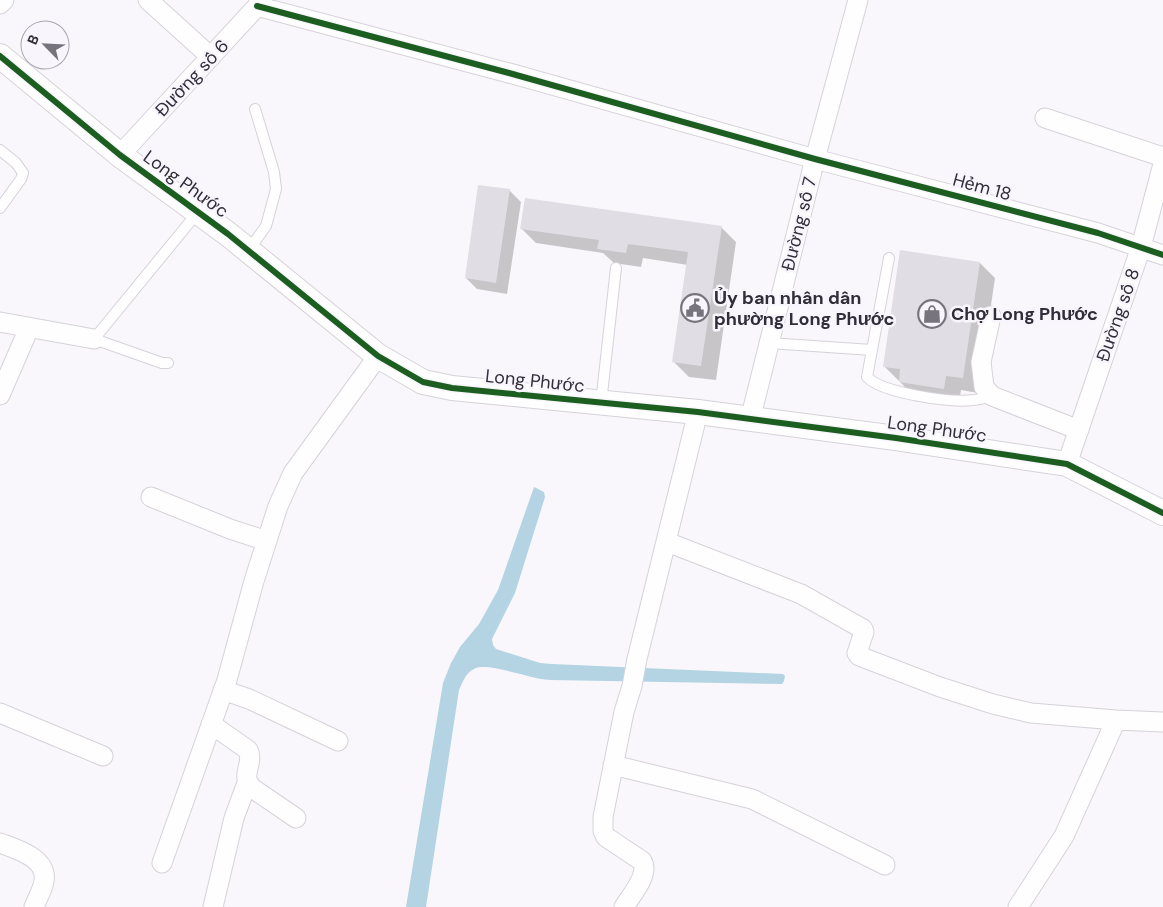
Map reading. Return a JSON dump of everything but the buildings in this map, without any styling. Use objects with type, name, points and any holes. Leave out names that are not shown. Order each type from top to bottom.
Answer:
[{"type":"street","points":[[0,4],[4,0]]},
{"type":"street","points":[[148,0],[211,57]]},
{"type":"street","name":"Đường số 7","points":[[750,420],[815,159],[858,0]]},
{"type":"street","name":"Đường số 6","points":[[120,155],[260,3]]},
{"type":"street","name":"Hẻm 18","points":[[260,3],[815,159],[1098,233],[1163,255]]},
{"type":"street","name":"Long Phước","points":[[0,56],[120,155],[198,212],[378,356],[423,382],[452,388],[698,412],[896,438],[1067,464],[1163,513]]},
{"type":"street","points":[[1045,118],[1163,156]]},
{"type":"street","name":"Đường số 8","points":[[1067,464],[1141,247],[1163,164]]},
{"type":"street","points":[[991,316],[981,362],[984,387],[992,396],[1079,430]]},
{"type":"street","points":[[0,322],[94,339]]},
{"type":"street","points":[[0,394],[29,328]]},
{"type":"street","points":[[162,863],[212,724],[278,506],[293,473],[378,356]]},
{"type":"street","points":[[624,907],[644,874],[645,866],[642,861],[606,837],[603,831],[603,817],[624,712],[632,686],[698,412]]},
{"type":"street","points":[[151,497],[230,529],[267,541]]},
{"type":"street","points":[[667,542],[801,594],[861,627],[864,632],[857,654],[861,657],[940,687],[993,704],[1031,712],[1116,720],[1163,722]]},
{"type":"street","points":[[223,690],[248,699],[338,741]]},
{"type":"street","points":[[0,713],[103,756]]},
{"type":"street","points":[[1018,907],[1064,836],[1116,720]]},
{"type":"street","points":[[212,724],[248,750],[251,755],[246,774],[247,783],[234,818],[213,907]]},
{"type":"street","points":[[613,765],[752,799],[884,865]]},
{"type":"street","points":[[247,783],[296,818]]},
{"type":"street","points":[[0,843],[28,854],[40,864],[45,880],[34,907]]},
{"type":"lane","points":[[248,251],[266,226],[276,189],[274,172],[254,109]]},
{"type":"lane","points":[[0,150],[16,163],[23,173],[21,180],[0,208]]},
{"type":"lane","points":[[168,363],[162,364],[94,339],[198,212]]},
{"type":"lane","points":[[889,258],[867,377],[872,383],[889,389],[927,398],[972,401],[992,396]]},
{"type":"lane","points":[[601,403],[616,268]]},
{"type":"lane","points":[[769,343],[872,350]]},
{"type":"water","points":[[534,487],[544,492],[545,497],[515,593],[492,639],[496,649],[540,663],[783,674],[785,676],[784,681],[782,684],[550,680],[501,669],[476,668],[465,677],[459,690],[426,907],[406,907],[443,683],[460,647],[479,624],[498,590]]},
{"type":"cycle path","points":[[257,6],[509,73],[815,159],[1098,233],[1163,255]]},
{"type":"cycle path","points":[[0,56],[120,155],[228,234],[378,356],[423,382],[452,388],[698,412],[896,438],[1067,464],[1163,513]]},
{"type":"place","name":"Ủy ban nhân dân phường Long Phước","points":[[695,308]]},
{"type":"place","name":"Chợ Long Phước","points":[[932,314]]}]
